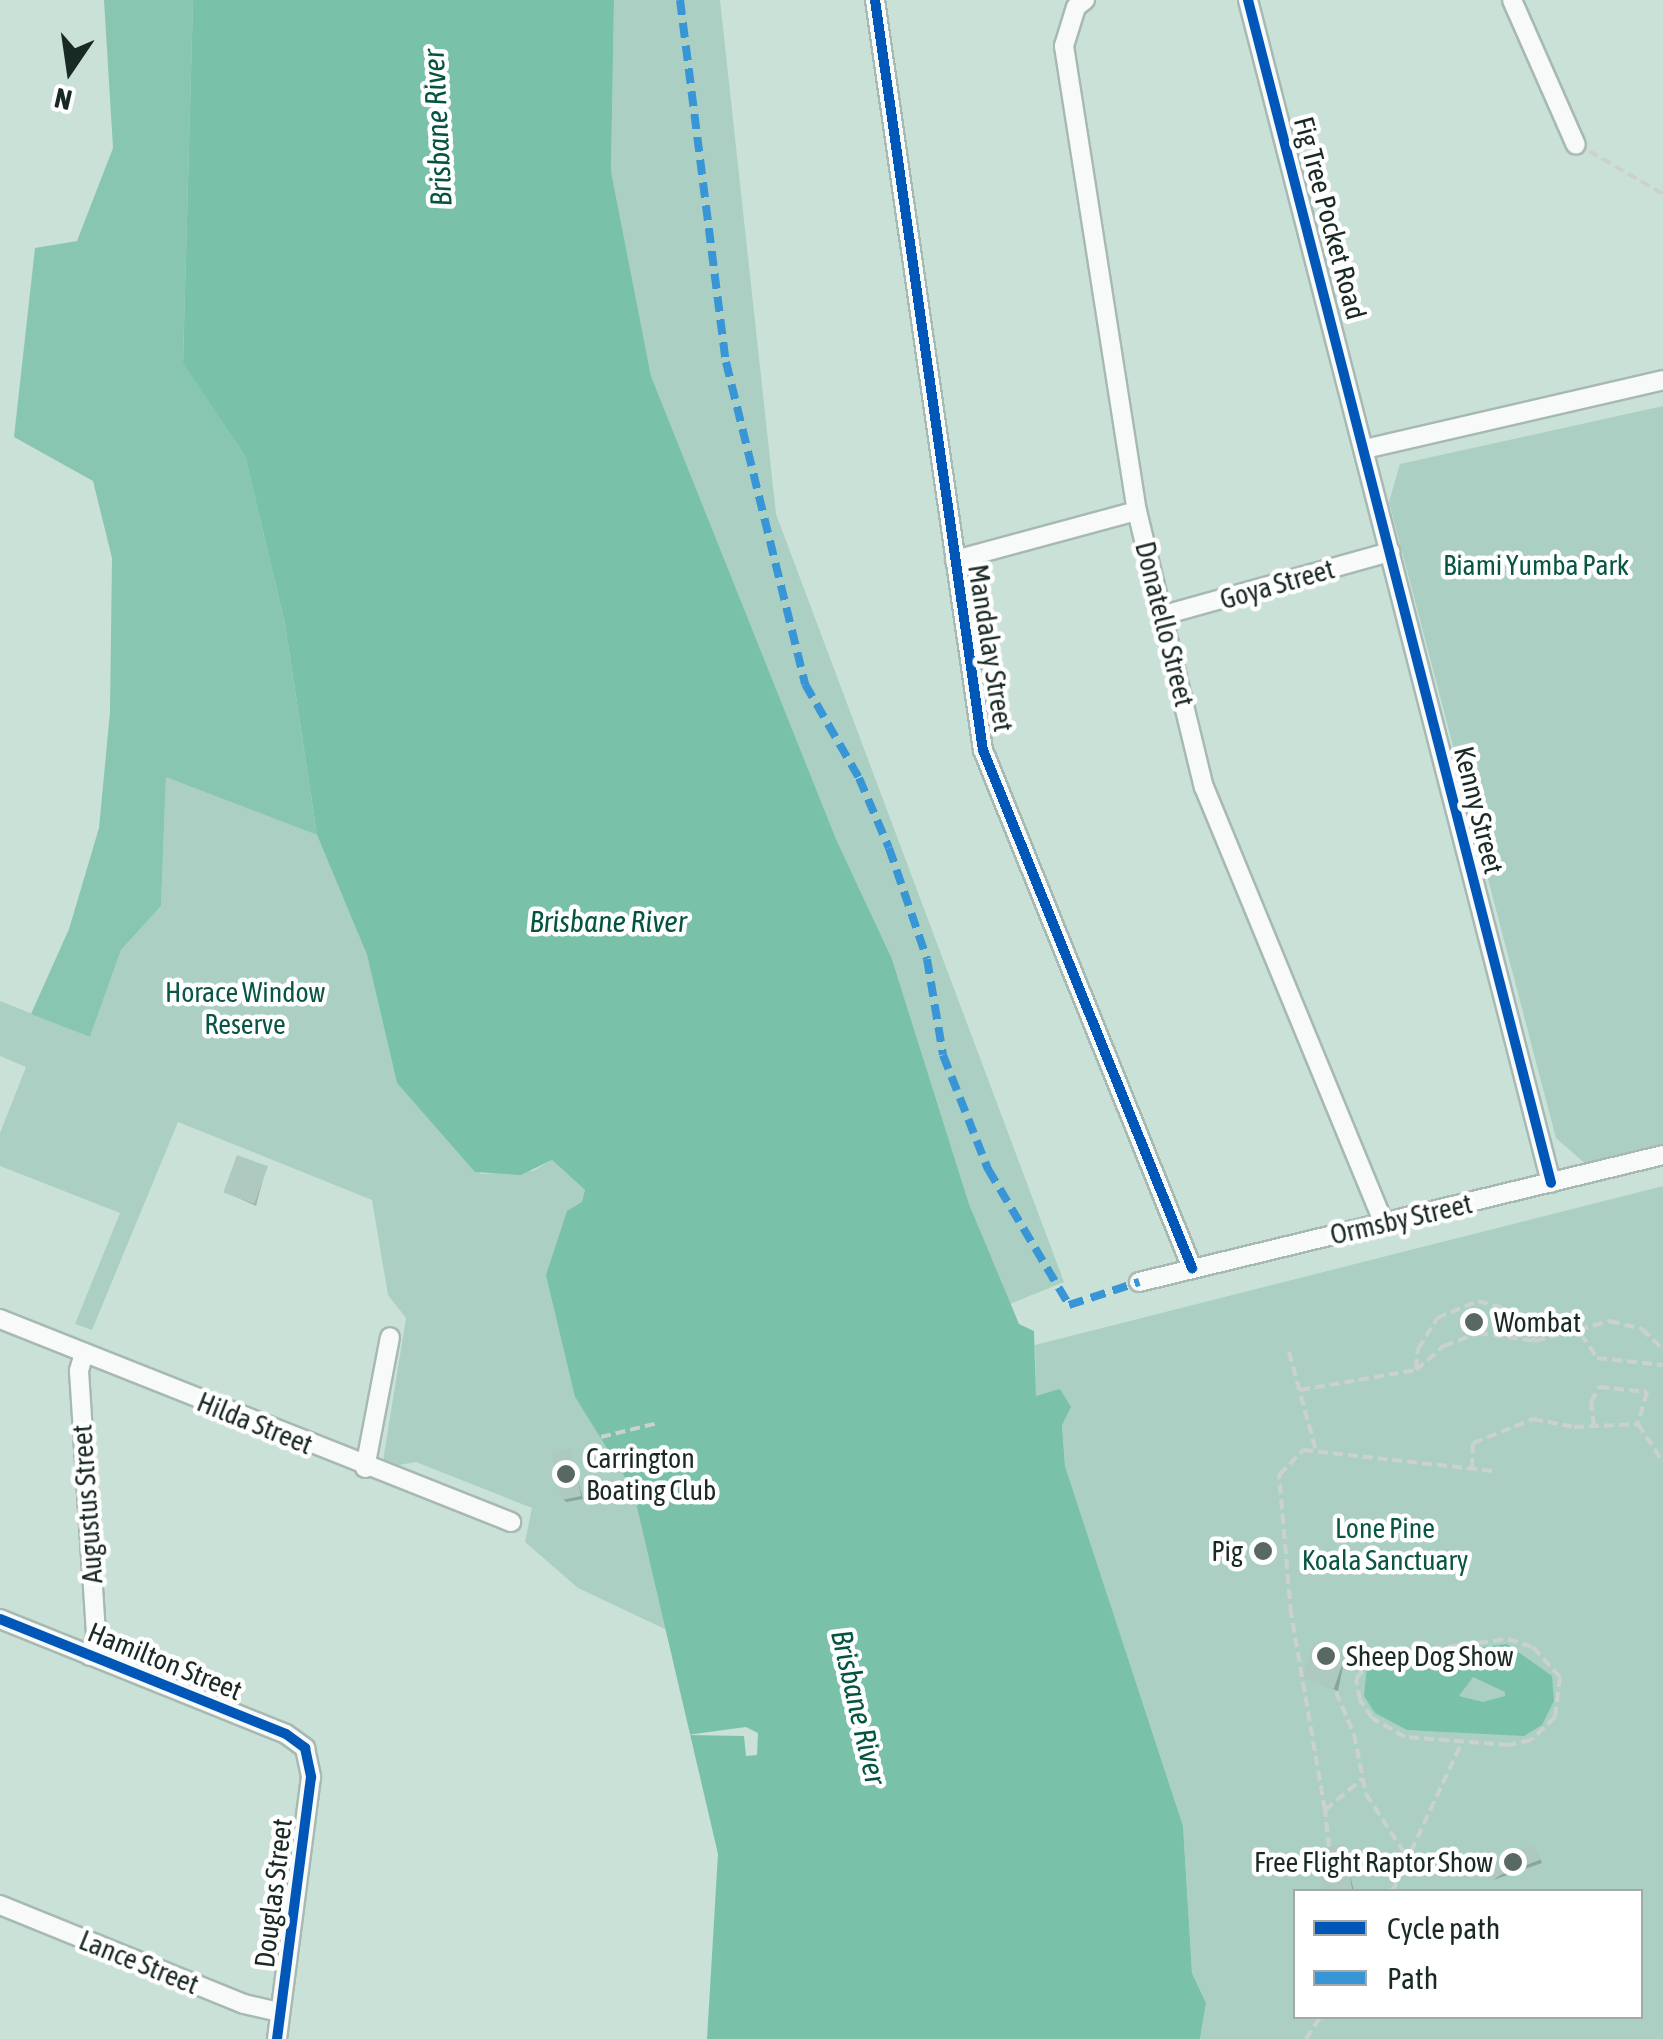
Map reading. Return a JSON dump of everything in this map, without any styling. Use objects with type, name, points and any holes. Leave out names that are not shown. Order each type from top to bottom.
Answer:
[{"type":"street","name":"Mandalay Street","points":[[875,0],[983,750],[1192,1268]]},
{"type":"street","name":"Donatello Street","points":[[1086,0],[1076,7],[1064,46],[1136,511],[1218,835],[1384,1224]]},
{"type":"street","name":"Fig Tree Pocket Road","points":[[1248,0],[1365,448]]},
{"type":"street","points":[[1512,0],[1576,145]]},
{"type":"street","points":[[1365,448],[1663,380]]},
{"type":"street","name":"Kenny Street","points":[[1365,448],[1550,1184]]},
{"type":"street","points":[[955,560],[1136,511]]},
{"type":"street","name":"Goya Street","points":[[1164,615],[1390,552]]},
{"type":"street","name":"Ormsby Street","points":[[1139,1282],[1663,1155]]},
{"type":"street","name":"Hilda Street","points":[[0,1319],[365,1468],[512,1522]]},
{"type":"street","points":[[365,1468],[390,1337]]},
{"type":"street","name":"Augustus Street","points":[[84,1353],[79,1371],[96,1637],[90,1656]]},
{"type":"street","name":"Hamilton Street","points":[[0,1619],[286,1734],[308,1753]]},
{"type":"street","name":"Douglas Street","points":[[277,2039],[311,1777],[308,1753]]},
{"type":"street","name":"Lance Street","points":[[0,1904],[244,2004],[280,2012]]},
{"type":"path","points":[[1576,145],[1663,194]]},
{"type":"path","points":[[1416,1370],[1418,1349],[1437,1318],[1478,1301],[1516,1312],[1535,1341]]},
{"type":"path","points":[[1300,1390],[1416,1370],[1444,1346],[1478,1333],[1535,1341],[1580,1333],[1610,1321],[1642,1330],[1663,1349]]},
{"type":"path","points":[[1580,1333],[1598,1358],[1663,1365]]},
{"type":"path","points":[[1290,1352],[1316,1451]]},
{"type":"path","points":[[1594,1426],[1590,1402],[1599,1387],[1647,1392],[1638,1424],[1663,1462]]},
{"type":"path","points":[[1471,1468],[1473,1443],[1533,1419],[1594,1426],[1638,1424]]},
{"type":"path","points":[[600,1437],[658,1423]]},
{"type":"path","points":[[1329,1847],[1290,1614],[1279,1474],[1304,1450],[1492,1471]]},
{"type":"path","points":[[1508,1640],[1548,1660],[1562,1698],[1544,1730],[1509,1745],[1462,1742],[1404,1736],[1372,1718],[1356,1679],[1362,1663],[1508,1640]]},
{"type":"path","points":[[1336,1692],[1362,1778],[1410,1860]]},
{"type":"path","points":[[1393,1889],[1462,1742]]},
{"type":"path","points":[[1325,1810],[1362,1778]]},
{"type":"path","points":[[1410,1860],[1483,1866]]},
{"type":"green space","points":[[614,0],[720,0],[776,514],[1064,1282],[1010,1304],[969,1204],[892,959],[836,839],[651,376],[611,171]]},
{"type":"green space","name":"Biami Yumba Park","points":[[1663,406],[1663,1145],[1588,1166],[1556,1138],[1389,502],[1400,464]]},
{"type":"green space","name":"Horace Window Reserve","points":[[166,776],[317,835],[367,955],[397,1083],[481,1174],[533,1171],[552,1160],[585,1190],[575,1397],[633,1489],[667,1630],[578,1588],[525,1542],[532,1508],[416,1462],[393,1466],[383,1461],[406,1318],[388,1295],[372,1200],[178,1122],[92,1330],[75,1324],[120,1213],[0,1166],[0,1133],[26,1067],[0,1056],[0,1001],[90,1037],[121,950],[161,906]]},
{"type":"green space","name":"Lone Pine Koala Sanctuary","points":[[1663,1186],[1663,2039],[1200,2039],[1206,2003],[1192,1973],[1183,1826],[1065,1466],[1062,1424],[1036,1396],[1035,1345]]},
{"type":"shaded area","points":[[104,0],[193,0],[183,362],[245,456],[285,624],[317,835],[166,777],[161,906],[121,950],[90,1037],[31,1014],[69,929],[99,828],[110,712],[112,558],[93,481],[14,437],[35,248],[77,241],[113,148]]},
{"type":"water","name":"Brisbane River","points":[[193,0],[614,0],[611,171],[651,376],[836,839],[892,959],[969,1204],[1019,1324],[1034,1331],[1036,1396],[1060,1389],[1071,1407],[1062,1425],[1065,1466],[1183,1826],[1192,1973],[1206,2003],[1200,2039],[707,2039],[718,1854],[633,1490],[575,1397],[546,1275],[567,1211],[582,1202],[585,1190],[552,1160],[521,1175],[475,1172],[397,1083],[367,955],[317,835],[285,624],[245,456],[183,363]]},
{"type":"water","points":[[1507,1644],[1552,1676],[1554,1701],[1542,1725],[1524,1736],[1407,1730],[1375,1713],[1364,1696],[1367,1666],[1380,1660]],"holes":[[[1473,1677],[1505,1692],[1505,1696],[1483,1702],[1459,1696]]]},
{"type":"pier","points":[[746,1727],[758,1733],[757,1755],[746,1756],[744,1736],[687,1735]]},
{"type":"building","points":[[237,1155],[268,1166],[254,1204],[223,1193]]},
{"type":"building","name":"Carrington Boating Club","points":[[571,1448],[581,1496],[562,1500],[551,1452]]},
{"type":"building","points":[[1314,1642],[1346,1653],[1334,1689],[1302,1678]]},
{"type":"building","points":[[1345,1844],[1352,1889],[1323,1889],[1316,1849]]},
{"type":"building","points":[[1534,1844],[1540,1860],[1488,1880],[1482,1864]]},
{"type":"marked path","points":[[680,0],[726,362],[805,684],[859,778],[889,848],[927,959],[943,1055],[988,1169],[1069,1305],[1139,1282]]},
{"type":"cycle path","points":[[875,0],[983,750],[1192,1268]]},
{"type":"cycle path","points":[[1248,0],[1551,1183]]},
{"type":"cycle path","points":[[0,1619],[286,1734],[305,1748],[311,1777],[277,2039]]},
{"type":"place","name":"Wombat","points":[[1474,1322]]},
{"type":"place","name":"Carrington Boating Club","points":[[566,1474]]},
{"type":"place","name":"Pig","points":[[1263,1551]]},
{"type":"place","name":"Sheep Dog Show","points":[[1326,1656]]},
{"type":"place","name":"Free Flight Raptor Show","points":[[1513,1862]]}]
